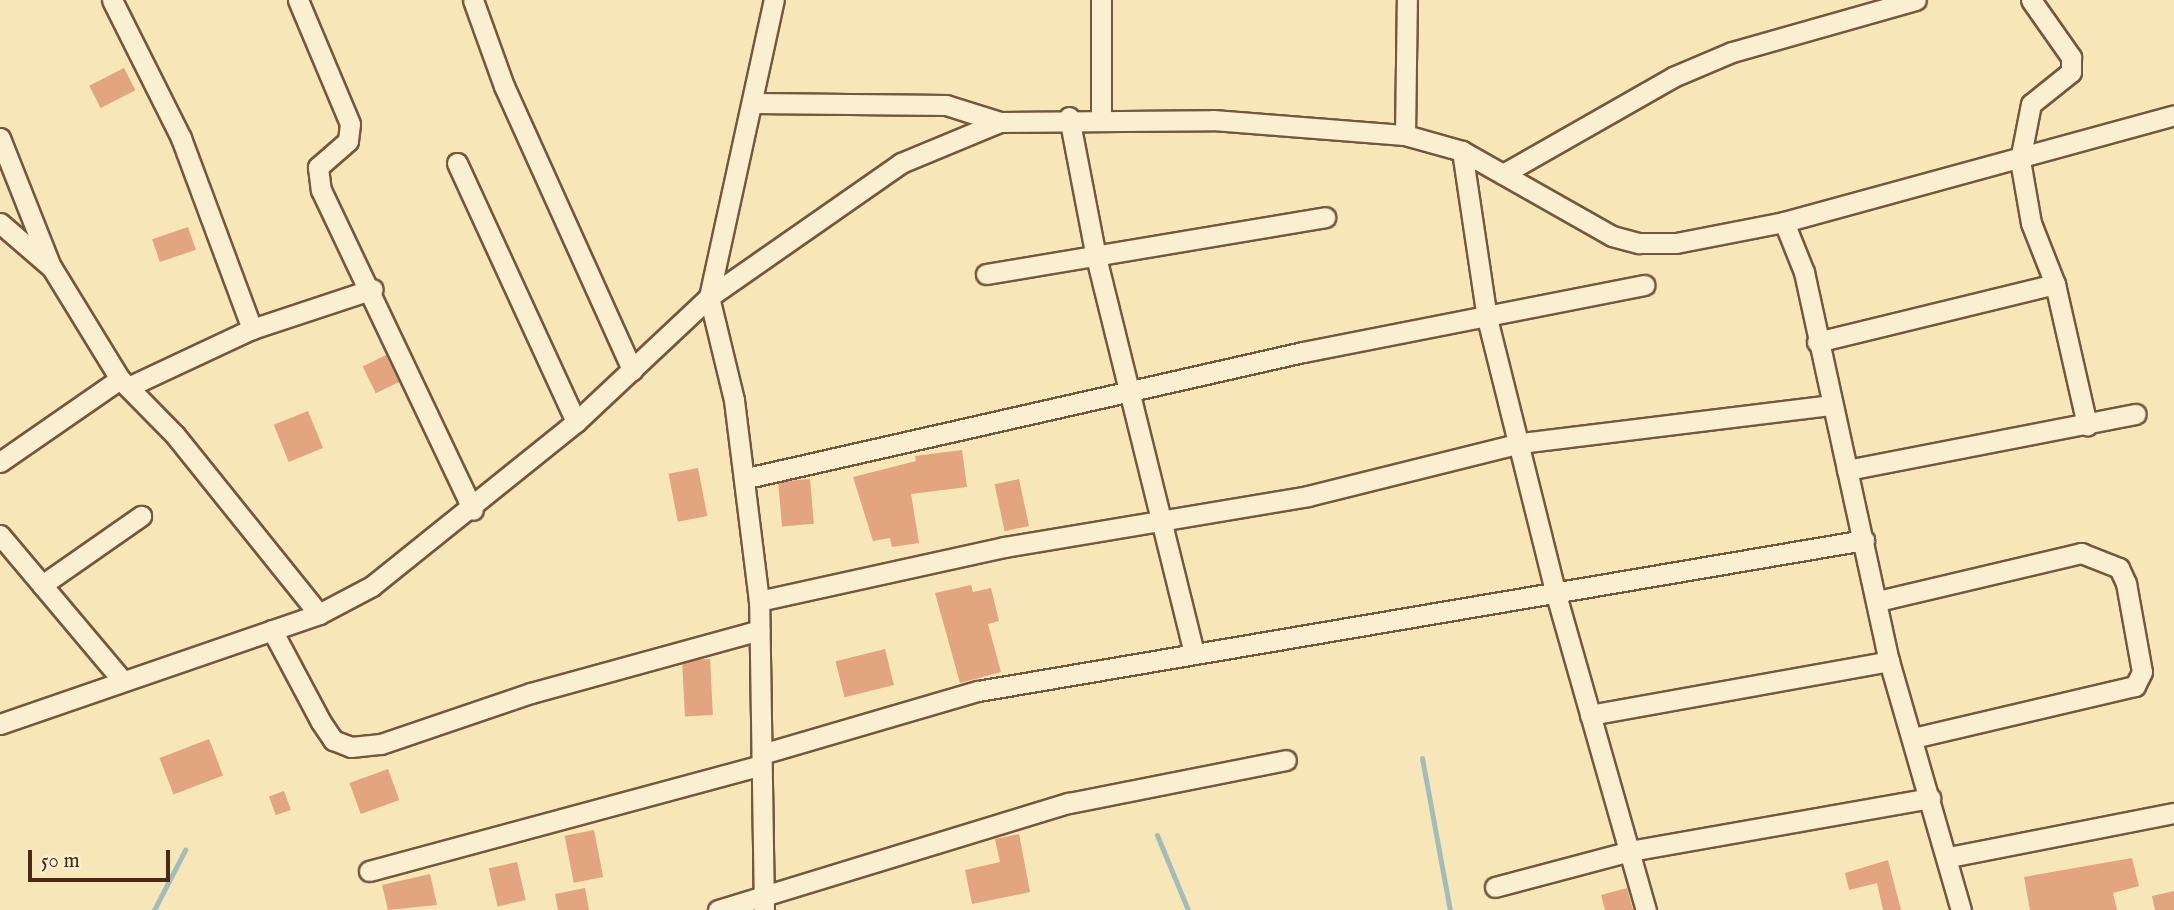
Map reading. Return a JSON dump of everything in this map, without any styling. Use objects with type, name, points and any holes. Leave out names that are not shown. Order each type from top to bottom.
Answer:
[{"type":"street","points":[[112,0],[191,162],[251,329]]},
{"type":"street","points":[[298,0],[351,134],[318,167],[317,178],[373,289],[473,510]]},
{"type":"street","points":[[473,0],[504,86],[632,370]]},
{"type":"street","points":[[763,904],[759,601],[747,478],[709,297],[754,103],[774,0]]},
{"type":"street","points":[[1101,0],[1101,118]]},
{"type":"street","points":[[1405,135],[1408,0]]},
{"type":"street","points":[[1503,174],[1720,57],[1916,0]]},
{"type":"street","points":[[2031,0],[2071,57],[2071,72],[2031,104],[2020,160],[2031,223],[2055,284],[2087,425]]},
{"type":"street","points":[[754,103],[946,105],[1000,122]]},
{"type":"street","points":[[0,724],[319,614],[407,563],[576,422],[709,297],[891,169],[943,141],[1000,122],[1069,117],[1334,125],[1405,135],[1462,151],[1612,236],[1639,243],[1676,243],[1784,222],[2020,160],[2174,115]]},
{"type":"street","points":[[1069,117],[1096,257],[1164,523],[1193,650]]},
{"type":"street","points":[[0,138],[51,268],[124,383],[319,614]]},
{"type":"street","points":[[1462,151],[1487,318],[1521,443],[1555,592],[1646,910]]},
{"type":"street","points":[[457,163],[576,422]]},
{"type":"street","points":[[986,274],[1325,217]]},
{"type":"street","points":[[1784,222],[1804,272],[1829,405],[1864,540],[1889,661],[1949,857],[1961,910]]},
{"type":"street","points":[[0,223],[51,268]]},
{"type":"street","points":[[1817,342],[2055,284]]},
{"type":"street","points":[[747,478],[1129,389],[1644,285]]},
{"type":"street","points":[[0,462],[124,383],[251,329],[373,289]]},
{"type":"street","points":[[759,601],[1004,547],[1164,523],[1308,496],[1521,443],[1829,405]]},
{"type":"street","points":[[1847,470],[2136,414]]},
{"type":"street","points":[[42,585],[141,516]]},
{"type":"street","points":[[0,535],[122,680]]},
{"type":"street","points":[[369,871],[762,759],[978,691],[1193,650],[1864,540]]},
{"type":"street","points":[[1878,601],[2081,553],[2119,568],[2126,583],[2142,672],[2135,686],[1914,738]]},
{"type":"street","points":[[272,630],[321,723],[333,740],[351,747],[382,744],[531,693],[760,631]]},
{"type":"street","points":[[1590,715],[1889,661]]},
{"type":"street","points":[[718,910],[763,904],[1069,803],[1286,760]]},
{"type":"street","points":[[1495,887],[1630,851],[1930,797]]},
{"type":"street","points":[[1949,857],[2174,813]]},
{"type":"building","points":[[124,68],[135,90],[101,108],[89,86]]},
{"type":"building","points":[[188,227],[196,250],[160,262],[152,239]]},
{"type":"building","points":[[386,355],[399,382],[376,393],[363,366]]},
{"type":"building","points":[[308,411],[323,448],[289,462],[274,425]]},
{"type":"building","points":[[962,450],[967,487],[911,494],[919,543],[892,547],[890,538],[873,541],[853,477],[916,461],[915,456]]},
{"type":"building","points":[[698,468],[707,516],[678,522],[669,474]]},
{"type":"building","points":[[810,479],[814,524],[782,527],[778,482]]},
{"type":"building","points":[[1019,479],[1029,526],[1005,531],[995,484]]},
{"type":"building","points":[[971,585],[973,592],[991,588],[999,621],[988,624],[1001,672],[960,683],[935,593]]},
{"type":"building","points":[[885,649],[894,685],[844,697],[836,661]]},
{"type":"building","points":[[710,659],[713,715],[685,716],[682,660]]},
{"type":"building","points":[[209,739],[223,775],[173,794],[160,758]]},
{"type":"building","points":[[388,769],[399,800],[361,814],[349,783]]},
{"type":"building","points":[[284,791],[291,810],[276,815],[269,796]]},
{"type":"building","points":[[594,830],[603,877],[574,883],[565,836]]},
{"type":"building","points":[[1019,834],[1030,892],[972,904],[965,870],[1000,862],[995,839]]},
{"type":"building","points":[[2132,858],[2139,886],[2113,893],[2117,910],[2030,910],[2024,877]]},
{"type":"building","points":[[1888,860],[1901,910],[1883,910],[1877,883],[1849,890],[1845,873]]},
{"type":"building","points":[[517,862],[526,900],[498,907],[489,869]]},
{"type":"building","points":[[430,874],[437,905],[388,910],[382,885]]},
{"type":"building","points":[[585,888],[589,910],[558,910],[555,894]]},
{"type":"building","points":[[1627,888],[1633,910],[1605,910],[1601,895]]},
{"type":"building","points":[[2174,891],[2174,910],[2155,910],[2152,896]]},
{"type":"waterway","points":[[1422,758],[1450,910]]},
{"type":"waterway","points":[[1157,835],[1188,910]]},
{"type":"waterway","points":[[154,910],[185,850]]}]
